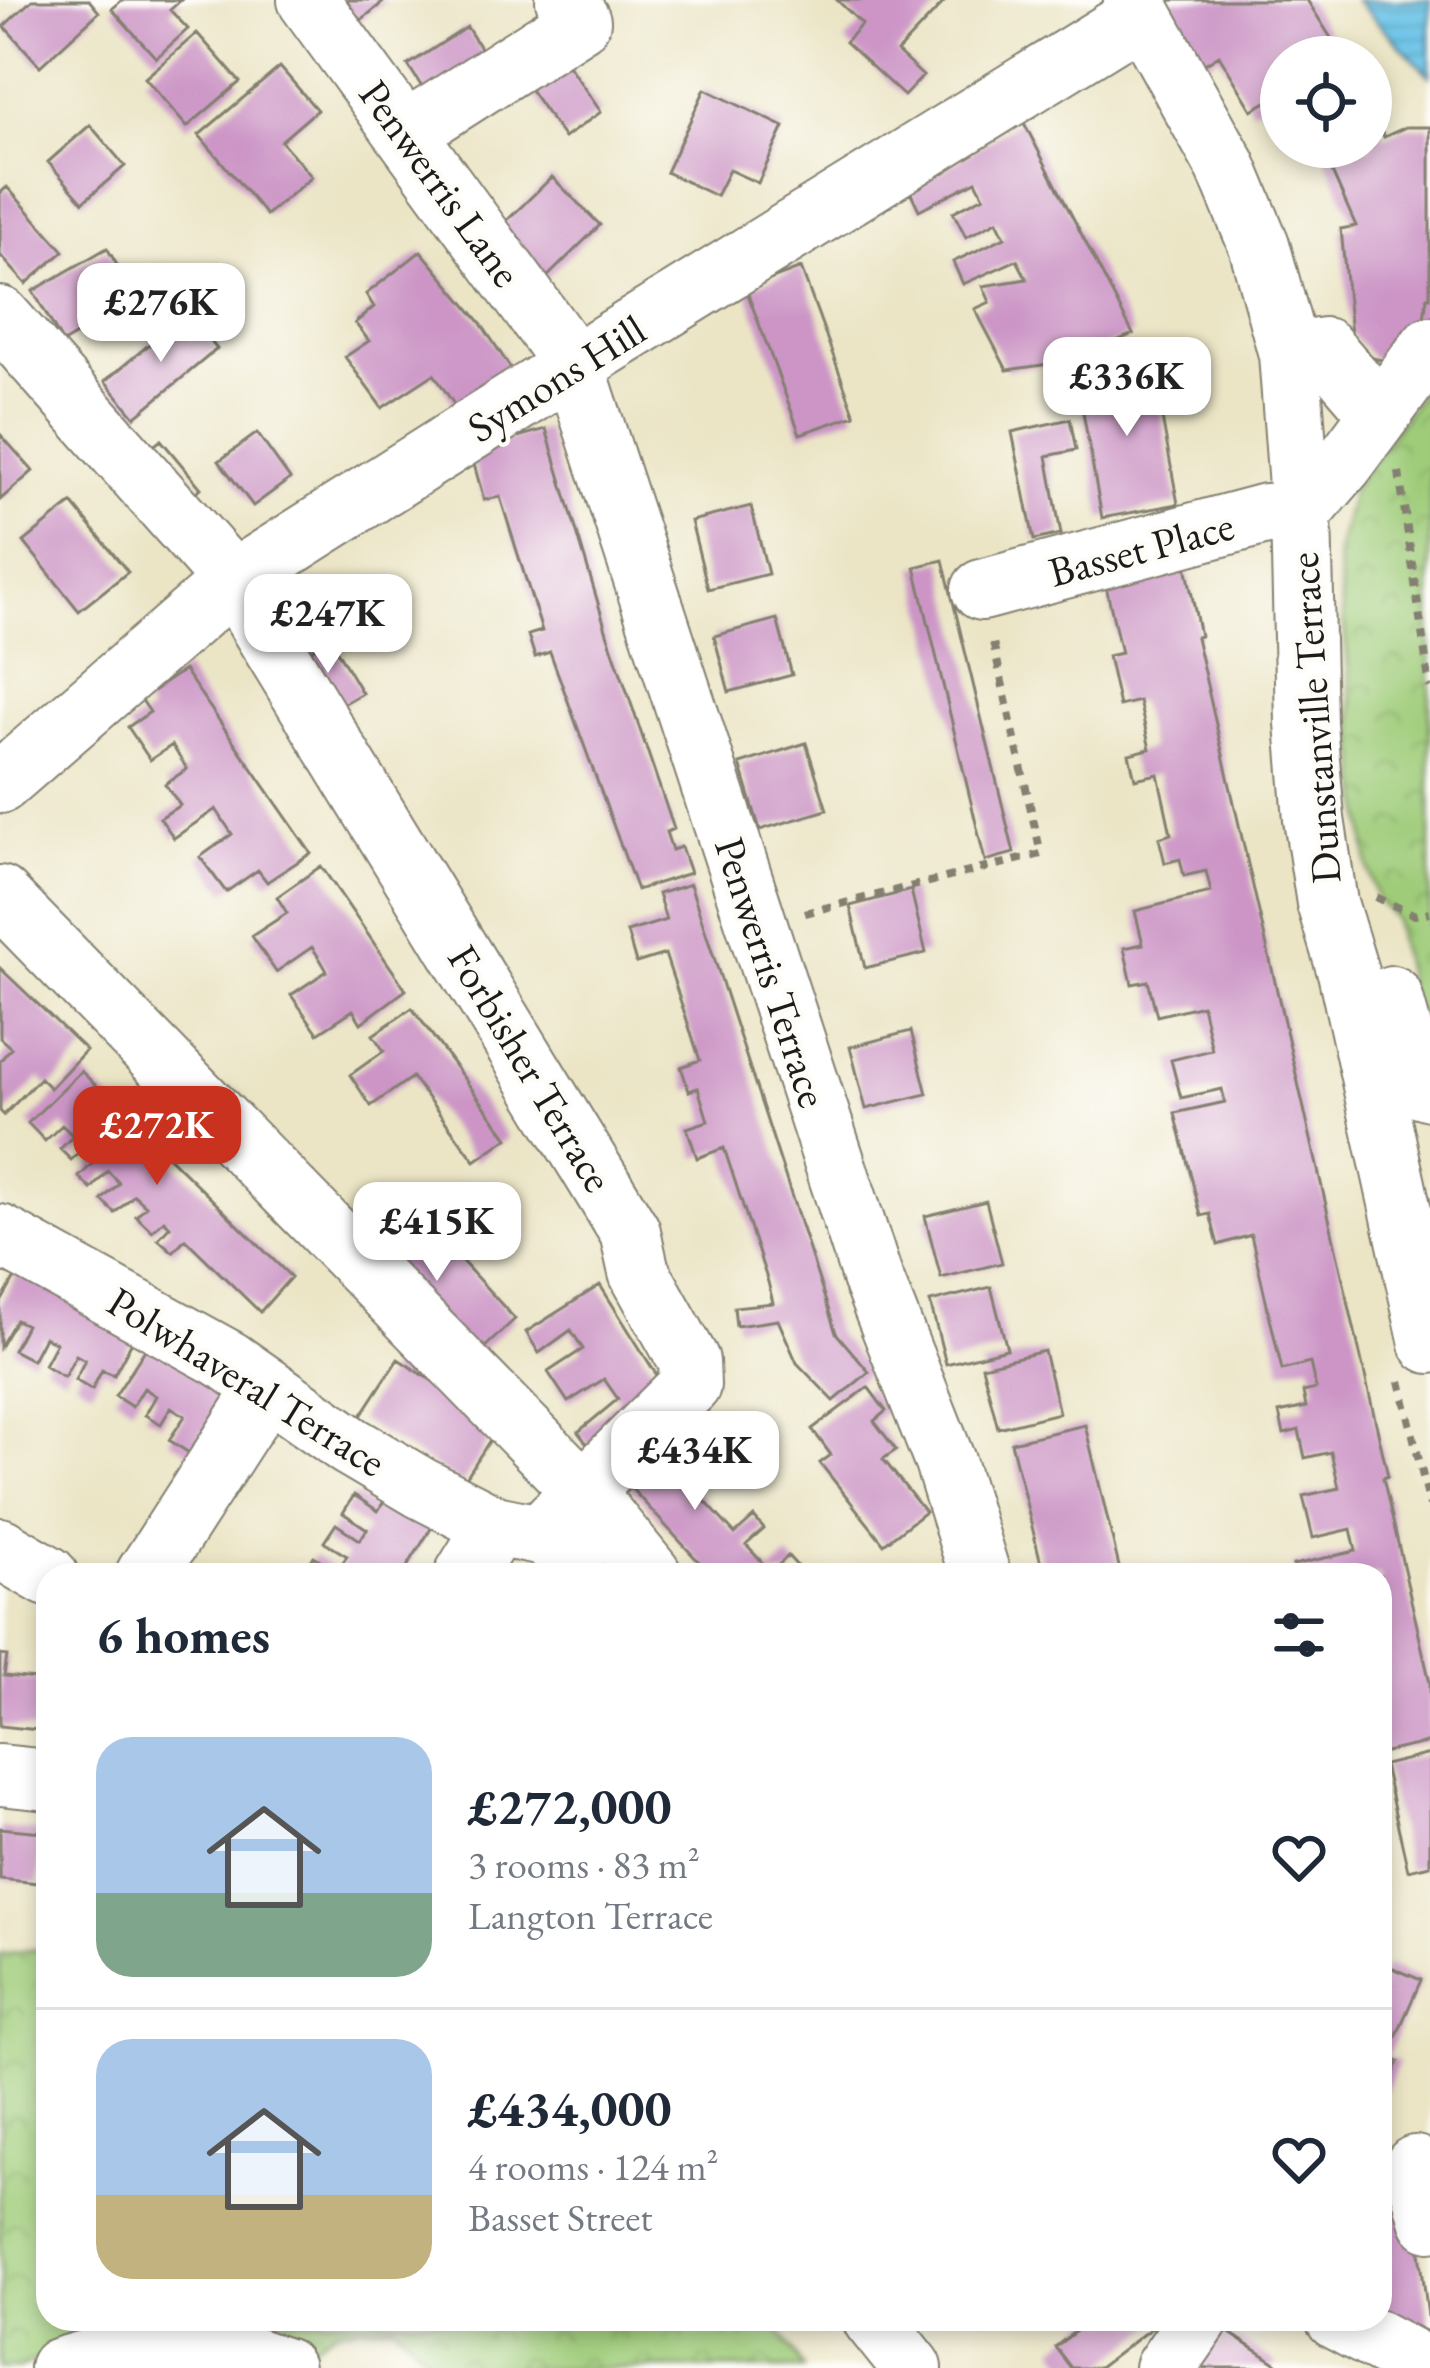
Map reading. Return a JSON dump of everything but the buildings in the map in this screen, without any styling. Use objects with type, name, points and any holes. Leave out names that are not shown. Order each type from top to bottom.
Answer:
[{"type":"street","name":"Penwerris Lane","points":[[308,0],[574,365]]},
{"type":"street","points":[[405,134],[580,21],[566,0]]},
{"type":"street","name":"Dunstanville Terrace","points":[[1138,7],[1226,166],[1259,245],[1289,354],[1300,513],[1306,723],[1315,819],[1327,903],[1348,972],[1430,1343]]},
{"type":"street","name":"Symons Hill","points":[[0,783],[233,581],[1138,7]]},
{"type":"street","points":[[0,317],[233,581]]},
{"type":"street","points":[[1300,513],[1344,463],[1430,347]]},
{"type":"street","points":[[1289,354],[1324,348],[1380,413]]},
{"type":"street","name":"Penwerris Terrace","points":[[574,365],[872,1277],[945,1462],[976,1563]]},
{"type":"street","name":"Basset Place","points":[[982,590],[1266,514],[1300,513]]},
{"type":"street","name":"Forbisher Terrace","points":[[233,581],[630,1232],[639,1272],[688,1361],[690,1385],[583,1491],[500,1545]]},
{"type":"street","points":[[0,896],[583,1491],[641,1563]]},
{"type":"street","points":[[1327,903],[1373,923],[1417,1086],[1430,1090]]},
{"type":"street","name":"Polwhaveral Terrace","points":[[0,1235],[229,1361],[500,1545],[612,1563]]},
{"type":"street","points":[[154,1563],[267,1388]]},
{"type":"street","points":[[0,1548],[36,1569]]},
{"type":"street","points":[[0,1774],[36,1778]]},
{"type":"street","points":[[883,2331],[912,2368]]},
{"type":"street","points":[[1165,2368],[1191,2331]]},
{"type":"street","points":[[1359,2331],[1428,2368]]},
{"type":"street","points":[[60,2368],[134,2347],[213,2344],[283,2368]]},
{"type":"path","points":[[1380,413],[1402,485],[1430,688]]},
{"type":"path","points":[[757,926],[1041,854],[982,590]]},
{"type":"path","points":[[1415,915],[1430,912]]},
{"type":"green space","points":[[1430,381],[1430,1040],[1419,1042],[1394,918],[1377,899],[1368,867],[1337,553],[1353,488]]},
{"type":"green space","points":[[36,1950],[36,2331],[104,2331],[19,2368],[0,2368],[0,1954]]},
{"type":"green space","points":[[104,2331],[334,2331],[292,2359]]},
{"type":"green space","points":[[401,2331],[780,2331],[803,2368],[438,2368]]},
{"type":"water","points":[[1356,0],[1430,0],[1430,76],[1392,36]]}]
